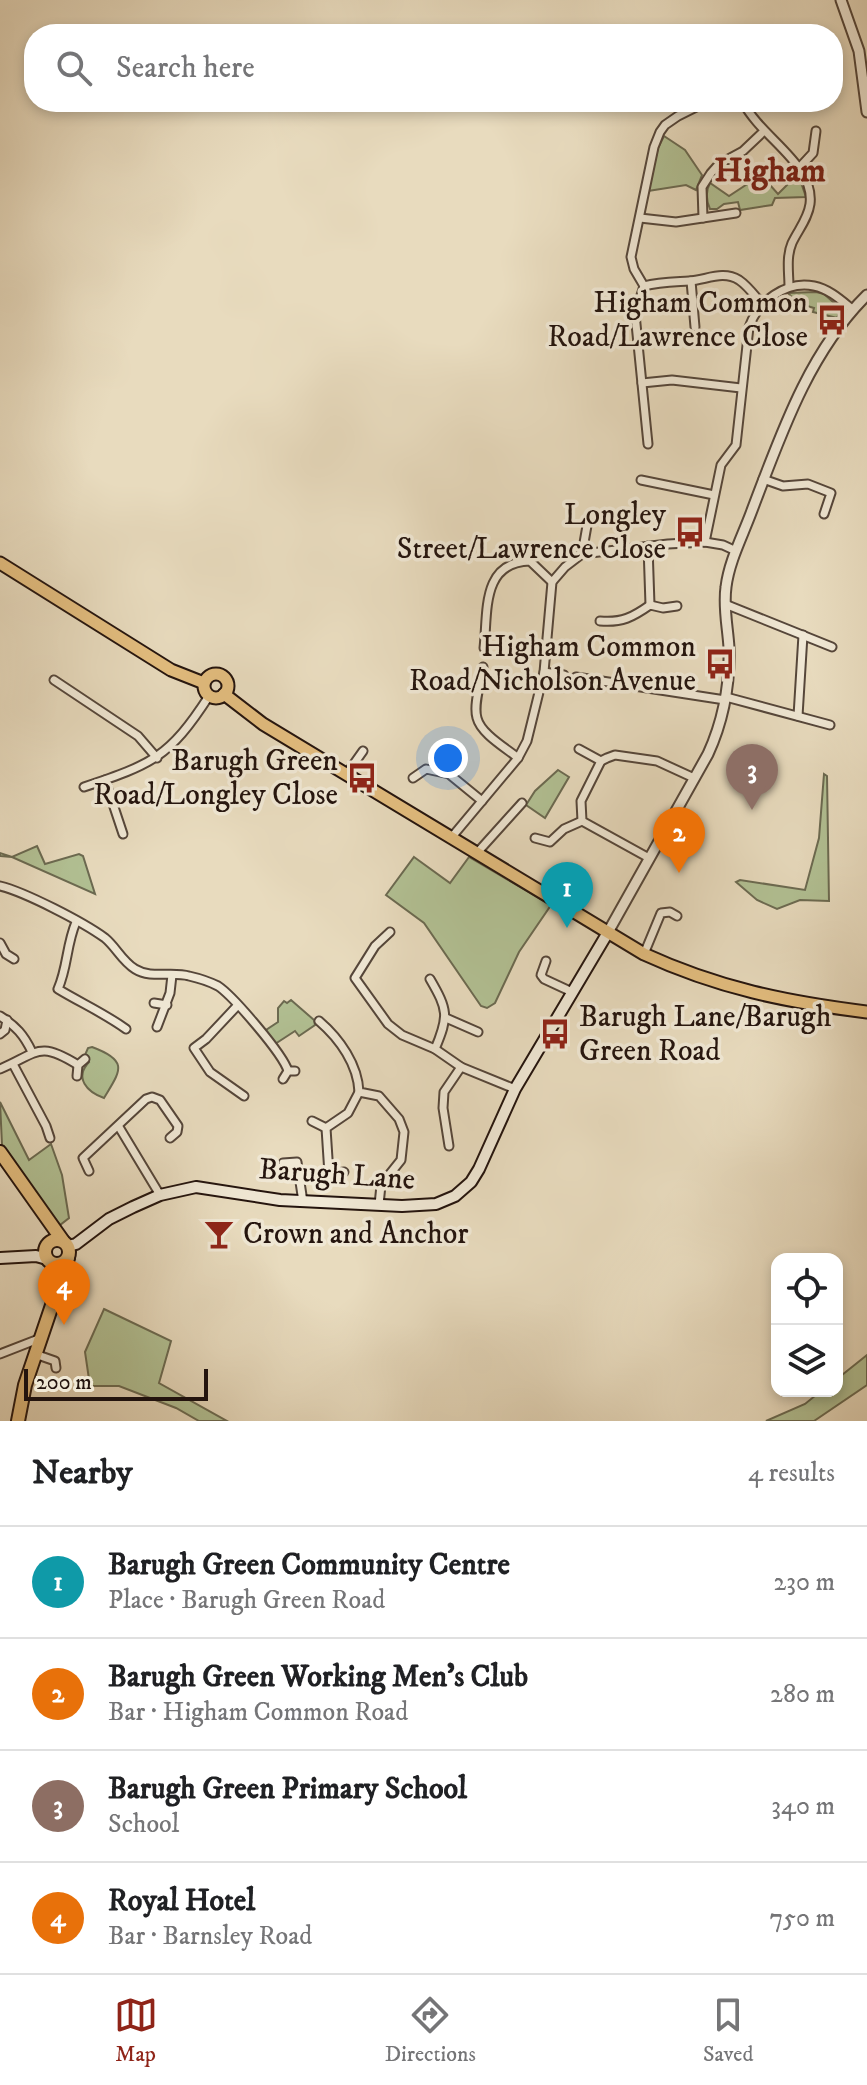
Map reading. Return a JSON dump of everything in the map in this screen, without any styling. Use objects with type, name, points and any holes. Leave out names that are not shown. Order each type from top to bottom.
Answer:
[{"type":"highway","points":[[0,1152],[51,1224],[59,1281],[25,1385],[18,1421]]},
{"type":"main road","points":[[0,563],[171,670],[204,683]]},
{"type":"main road","points":[[212,675],[223,677],[228,685],[218,698],[209,696],[204,683],[212,675]]},
{"type":"main road","points":[[224,694],[263,724],[644,954],[685,973],[760,996],[867,1012]]},
{"type":"main road","name":"Barugh Lane","points":[[55,1252],[76,1244],[109,1219],[160,1195],[196,1187],[303,1202],[422,1206],[436,1204],[462,1190],[479,1169],[515,1089],[607,934]]},
{"type":"main road","points":[[0,1258],[55,1252]]},
{"type":"street","points":[[841,0],[859,51],[867,112]]},
{"type":"street","points":[[648,444],[635,314],[644,286],[631,257],[654,147],[665,125],[686,112]]},
{"type":"street","points":[[748,112],[763,132],[800,167],[809,184],[810,203],[806,220],[791,244],[788,257],[789,287]]},
{"type":"street","points":[[800,167],[813,153],[816,131]]},
{"type":"street","points":[[703,218],[702,187],[711,173],[719,164],[743,151],[763,132]]},
{"type":"street","points":[[640,218],[666,222],[736,213]]},
{"type":"street","points":[[644,286],[731,276],[741,281],[762,304]]},
{"type":"street","points":[[691,281],[695,327]]},
{"type":"street","points":[[705,542],[721,465],[736,445],[753,314],[762,304],[789,287],[813,285],[836,295],[852,309]]},
{"type":"street","points":[[607,934],[718,732],[726,698],[729,649],[725,604],[727,579],[763,479],[809,375],[838,326],[867,295]]},
{"type":"street","points":[[642,383],[672,380],[741,388]]},
{"type":"street","points":[[647,432],[656,431]]},
{"type":"street","points":[[763,479],[783,486],[808,484],[831,493],[824,514]]},
{"type":"street","points":[[641,480],[714,495]]},
{"type":"street","points":[[582,554],[588,520]]},
{"type":"street","points":[[451,838],[518,758],[527,741],[544,672],[552,582],[565,567],[582,554],[648,546],[705,542],[736,551]]},
{"type":"street","points":[[648,546],[650,605]]},
{"type":"street","points":[[487,644],[491,589],[502,569],[510,564],[530,561],[552,582]]},
{"type":"street","points":[[725,604],[832,647]]},
{"type":"street","points":[[600,621],[618,623],[650,605],[663,608],[677,606]]},
{"type":"street","points":[[798,716],[803,635]]},
{"type":"street","points":[[483,667],[477,677],[478,721],[518,758]]},
{"type":"street","points":[[544,672],[564,675]]},
{"type":"street","points":[[576,677],[726,698],[830,725]]},
{"type":"street","points":[[54,680],[138,736],[157,758]]},
{"type":"street","points":[[84,787],[157,758],[179,739],[209,696]]},
{"type":"street","points":[[579,749],[601,761]]},
{"type":"street","points":[[346,775],[363,751]]},
{"type":"street","points":[[582,821],[581,801],[601,761],[615,755],[657,761],[694,778]]},
{"type":"street","points":[[413,778],[426,769],[444,771],[482,801]]},
{"type":"street","points":[[105,780],[123,834]]},
{"type":"street","points":[[476,854],[522,803]]},
{"type":"street","points":[[582,821],[649,858]]},
{"type":"street","points":[[535,838],[550,842],[564,829],[582,821]]},
{"type":"street","points":[[0,886],[24,894],[106,938],[137,971],[186,975],[216,985],[275,1049],[289,1074]]},
{"type":"street","points":[[644,954],[661,913],[670,912],[677,916]]},
{"type":"street","points":[[76,922],[68,942],[66,963],[58,989],[99,1010],[126,1029]]},
{"type":"street","points":[[393,945],[387,934],[375,946],[355,978],[388,1024],[461,1067],[515,1089]]},
{"type":"street","points":[[0,943],[6,954],[14,959]]},
{"type":"street","points":[[546,961],[541,975],[544,979],[572,992]]},
{"type":"street","points":[[157,1027],[167,1005],[172,975]]},
{"type":"street","points":[[430,979],[442,1000],[446,1018],[435,1049]]},
{"type":"street","points":[[154,1003],[167,1005]]},
{"type":"street","points":[[237,1006],[194,1048],[210,1072],[244,1096]]},
{"type":"street","points":[[0,1034],[5,1030],[4,1018]]},
{"type":"street","points":[[4,1018],[25,1037],[32,1052]]},
{"type":"street","points":[[446,1018],[478,1032]]},
{"type":"street","points":[[319,1021],[337,1040],[355,1068],[359,1092],[348,1113],[326,1128]]},
{"type":"street","points":[[0,1069],[32,1052],[45,1050],[82,1062],[77,1076]]},
{"type":"street","points":[[13,1064],[50,1138]]},
{"type":"street","points":[[449,1146],[443,1108],[444,1092],[461,1067]]},
{"type":"street","points":[[359,1092],[379,1096],[399,1119],[404,1132],[401,1160],[381,1185],[379,1205]]},
{"type":"street","points":[[89,1171],[83,1158],[146,1099],[152,1097],[160,1100],[178,1126],[177,1132],[170,1138]]},
{"type":"street","points":[[312,1121],[326,1128]]},
{"type":"street","points":[[119,1127],[160,1195]]},
{"type":"street","points":[[326,1128],[330,1177],[344,1172]]},
{"type":"street","points":[[283,1163],[297,1162],[303,1202]]},
{"type":"street","points":[[0,1354],[41,1338]]},
{"type":"street","points":[[35,1354],[55,1361],[56,1368]]},
{"type":"green space","points":[[664,136],[685,150],[702,175],[696,190],[686,185],[648,191],[658,148]]},
{"type":"green space","points":[[798,174],[806,197],[775,198],[772,205],[740,210],[738,202],[710,209],[707,193],[710,183],[729,196],[761,175],[778,194]]},
{"type":"green space","points":[[788,293],[824,294],[841,309],[837,318],[813,312],[814,308],[797,303]]},
{"type":"green space","points":[[558,770],[569,777],[545,818],[526,805],[535,791]]},
{"type":"green space","points":[[824,774],[827,776],[829,901],[800,900],[777,909],[757,900],[736,882],[740,880],[805,890],[819,838]]},
{"type":"green space","points":[[37,846],[45,864],[79,854],[83,856],[95,894],[12,857]]},
{"type":"green space","points":[[414,857],[450,883],[469,857],[551,905],[519,952],[495,1003],[487,1008],[481,1006],[424,923],[386,895]]},
{"type":"green space","points":[[291,1000],[314,1020],[315,1025],[299,1036],[295,1031],[275,1044],[263,1032],[278,1022],[278,1008],[284,1001],[287,1003]]},
{"type":"green space","points":[[92,1047],[117,1062],[117,1074],[104,1098],[84,1084],[83,1074],[89,1062],[85,1055]]},
{"type":"green space","points":[[0,1102],[29,1160],[51,1144],[62,1175],[69,1218],[60,1225],[15,1170],[2,1145]]},
{"type":"green space","points":[[104,1309],[171,1341],[159,1383],[227,1421],[199,1421],[176,1408],[119,1386],[90,1386],[85,1352]]},
{"type":"green space","points":[[867,1355],[867,1385],[814,1421],[766,1421],[814,1397],[843,1397],[843,1374]]},
{"type":"place","name":"Higham Common Road/Lawrence Close","points":[[832,320]]},
{"type":"place","name":"Longley Street/Lawrence Close","points":[[690,532]]},
{"type":"place","name":"Higham Common Road/Nicholson Avenue","points":[[720,664]]},
{"type":"place","name":"Barugh Green Road/Longley Close","points":[[362,778]]},
{"type":"place","name":"Barugh Green Primary School","points":[[752,810]]},
{"type":"place","name":"Barugh Green Working Men's Club","points":[[679,873]]},
{"type":"place","name":"Barugh Green Community Centre","points":[[567,928]]},
{"type":"place","name":"Barugh Lane/Barugh Green Road","points":[[555,1034]]},
{"type":"place","name":"Crown and Anchor","points":[[219,1234]]},
{"type":"place","name":"Royal Hotel","points":[[64,1325]]},
{"type":"district","name":"Higham","points":[[770,171]]}]
